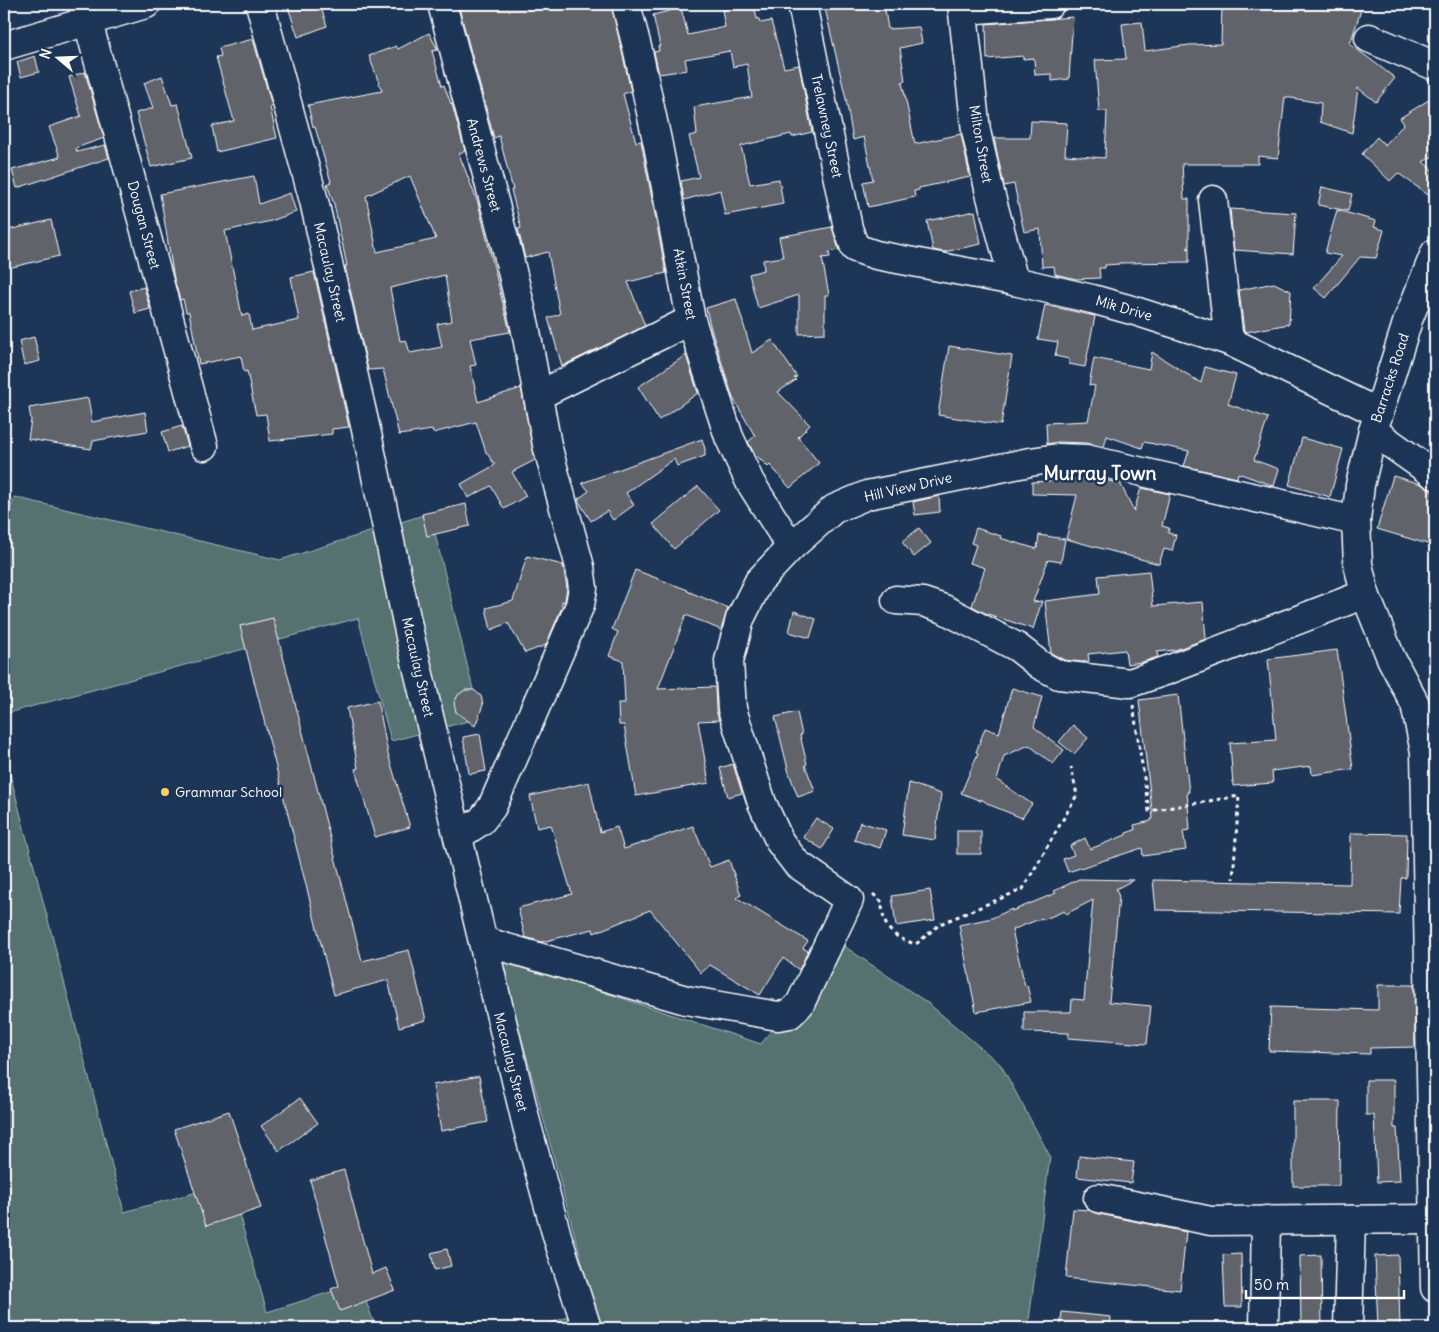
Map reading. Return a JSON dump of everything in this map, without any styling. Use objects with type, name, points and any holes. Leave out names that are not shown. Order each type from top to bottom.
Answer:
[{"type":"street","points":[[4,46],[85,12],[146,4]]},
{"type":"street","name":"Macaulay Street","points":[[260,4],[314,201],[369,443],[411,641],[527,1126],[557,1236],[588,1328]]},
{"type":"street","name":"Andrews Street","points":[[442,4],[508,254],[525,326],[547,445],[580,567],[583,588],[580,606],[492,807],[481,822],[458,836]]},
{"type":"street","name":"Atkin Street","points":[[626,4],[638,50],[658,145],[691,320],[729,437],[750,482],[791,547]]},
{"type":"street","name":"Trelawney Street","points":[[802,4],[848,228],[855,248]]},
{"type":"street","points":[[963,7],[1050,4]]},
{"type":"street","name":"Milton Street","points":[[963,7],[976,131],[990,193],[1014,281]]},
{"type":"street","name":"Dougan Street","points":[[85,12],[204,446]]},
{"type":"street","points":[[1369,38],[1435,66]]},
{"type":"street","points":[[1213,200],[1228,341]]},
{"type":"street","name":"Mik Drive","points":[[855,248],[876,255],[1014,281],[1118,306],[1228,341],[1376,422]]},
{"type":"street","name":"Barracks Road","points":[[1435,253],[1408,320],[1376,422],[1435,475]]},
{"type":"street","points":[[539,395],[691,320]]},
{"type":"street","points":[[1376,422],[1360,484],[1356,521],[1358,564],[1365,594],[1391,658],[1415,704],[1425,752],[1433,976],[1435,1288]]},
{"type":"street","name":"Hill View Drive","points":[[849,900],[796,863],[780,842],[762,803],[732,709],[729,661],[740,619],[759,581],[791,547],[834,509],[867,495],[1058,458],[1086,459],[1356,521]]},
{"type":"street","points":[[896,600],[922,602],[944,609],[1017,647],[1040,665],[1059,675],[1130,682],[1168,670],[1365,594]]},
{"type":"street","points":[[483,940],[686,1000],[778,1016],[790,1014],[800,1004],[849,900]]},
{"type":"street","points":[[1098,1198],[1212,1221],[1434,1219]]},
{"type":"street","points":[[1264,1328],[1266,1220]]},
{"type":"street","points":[[1348,1328],[1351,1220]]},
{"type":"path","points":[[1130,682],[1149,811],[1240,796],[1233,879]]},
{"type":"path","points":[[849,900],[866,889],[882,902],[882,917],[889,930],[904,941],[916,944],[940,924],[1022,889],[1077,795],[1071,768]]},
{"type":"green space","points":[[14,497],[280,560],[430,513],[480,718],[391,741],[358,618],[4,714],[4,528]]},
{"type":"green space","points":[[4,751],[124,1212],[230,1183],[267,1312],[359,1283],[376,1328],[4,1328]]},
{"type":"green space","points":[[841,944],[929,1004],[1001,1065],[1050,1156],[1028,1328],[538,1328],[596,1306],[589,1288],[500,958],[761,1044]]},
{"type":"building","points":[[287,4],[320,4],[327,26],[298,37]]},
{"type":"building","points":[[458,4],[611,4],[631,91],[623,94],[636,142],[641,141],[666,273],[628,282],[645,326],[562,366],[548,318],[560,314],[548,252],[525,258],[518,229],[521,228],[511,190],[513,190],[499,136],[494,138]]},
{"type":"building","points":[[726,4],[754,4],[757,19],[759,18],[760,23],[771,21],[784,68],[799,65],[812,132],[792,137],[791,134],[741,146],[750,184],[779,179],[783,204],[725,215],[720,190],[684,200],[681,181],[699,177],[689,136],[697,134],[694,107],[752,97],[747,64],[733,67],[730,51],[685,59],[687,70],[659,74],[654,52],[659,51],[658,46],[660,46],[653,15],[681,8],[688,35],[725,27],[722,10],[727,9]]},
{"type":"building","points":[[824,4],[884,4],[888,29],[919,27],[922,43],[900,48],[905,81],[902,82],[915,144],[961,134],[970,177],[919,188],[919,190],[914,191],[915,197],[868,207],[863,182],[873,180],[864,137],[853,140],[846,99]]},
{"type":"building","points":[[1222,4],[1363,4],[1350,44],[1395,78],[1376,102],[1358,88],[1352,133],[1320,122],[1321,103],[1285,97],[1278,158],[1258,156],[1258,164],[1182,164],[1184,199],[1189,199],[1189,262],[1105,265],[1105,268],[1099,268],[1100,278],[1076,279],[1055,274],[1054,266],[1042,267],[1040,229],[1024,232],[1014,184],[1004,186],[994,138],[1030,138],[1031,121],[1067,123],[1065,155],[1105,158],[1107,111],[1099,111],[1095,60],[1126,59],[1122,24],[1142,22],[1145,51],[1189,45],[1221,44]]},
{"type":"building","points":[[1073,17],[1069,79],[1052,81],[1052,74],[1035,75],[1034,58],[1023,59],[1023,56],[987,59],[986,24]]},
{"type":"building","points":[[429,33],[438,50],[432,51],[442,86],[444,85],[452,104],[465,151],[459,154],[478,203],[510,332],[470,339],[476,365],[470,366],[478,402],[521,388],[535,460],[512,472],[526,496],[504,509],[491,486],[468,498],[461,484],[495,465],[486,452],[476,422],[433,433],[432,430],[399,435],[383,369],[368,370],[345,266],[347,266],[334,204],[327,184],[331,182],[315,127],[313,127],[308,105],[382,91],[369,56],[396,46],[398,49]],"holes":[[[410,176],[436,239],[377,252],[366,196]],[[445,275],[452,321],[437,324],[442,347],[410,353],[406,340],[400,341],[390,288]]]},
{"type":"building","points":[[253,39],[272,106],[270,107],[277,138],[217,152],[212,126],[234,121],[216,57],[221,56],[219,48]]},
{"type":"building","points":[[35,56],[39,72],[21,77],[17,62]]},
{"type":"building","points":[[85,72],[104,138],[76,148],[77,152],[105,145],[109,158],[17,188],[12,170],[60,157],[49,127],[81,116],[69,77]]},
{"type":"building","points":[[162,76],[172,105],[178,104],[192,158],[151,167],[136,113],[153,108],[144,83]]},
{"type":"building","points":[[1435,96],[1435,155],[1423,162],[1435,172],[1435,200],[1398,173],[1390,181],[1362,154],[1377,137],[1385,145],[1404,124],[1400,118]]},
{"type":"building","points":[[254,176],[259,204],[290,193],[296,212],[271,221],[225,231],[242,316],[249,314],[252,330],[299,320],[291,277],[314,272],[349,427],[332,429],[332,434],[270,441],[266,414],[256,415],[247,371],[244,372],[241,356],[199,364],[189,312],[186,312],[183,299],[180,300],[174,279],[160,194]]},
{"type":"building","points":[[1322,187],[1352,194],[1348,211],[1318,205]]},
{"type":"building","points":[[1230,209],[1296,213],[1293,254],[1234,250]]},
{"type":"building","points":[[1337,210],[1376,221],[1374,227],[1384,230],[1376,258],[1360,257],[1326,298],[1314,288],[1342,256],[1325,253]]},
{"type":"building","points":[[975,211],[981,244],[944,252],[933,250],[927,221]]},
{"type":"building","points":[[51,220],[59,256],[4,269],[4,231]]},
{"type":"building","points":[[832,227],[839,250],[829,252],[830,257],[822,258],[829,295],[825,295],[825,333],[799,334],[799,295],[758,308],[749,274],[764,270],[763,260],[783,257],[779,237]]},
{"type":"building","points":[[1274,283],[1291,291],[1289,324],[1244,331],[1239,290]]},
{"type":"building","points":[[144,287],[150,309],[135,313],[129,291]]},
{"type":"building","points":[[736,299],[752,353],[772,340],[797,377],[794,378],[796,380],[778,392],[810,425],[798,437],[819,463],[790,488],[770,465],[768,467],[754,453],[748,442],[755,436],[733,398],[711,329],[706,308]]},
{"type":"building","points":[[1045,305],[1095,316],[1085,367],[1069,364],[1069,359],[1055,356],[1058,342],[1038,339]]},
{"type":"building","points":[[34,337],[40,361],[24,365],[19,341]]},
{"type":"building","points":[[949,346],[1012,356],[1001,425],[938,415]]},
{"type":"building","points":[[1152,352],[1201,383],[1205,367],[1236,375],[1228,404],[1268,418],[1254,460],[1279,469],[1274,486],[1238,473],[1237,478],[1184,466],[1189,451],[1144,442],[1142,448],[1107,436],[1104,447],[1087,443],[1058,442],[1047,444],[1046,423],[1088,421],[1095,386],[1089,385],[1094,358],[1149,369]]},
{"type":"building","points":[[686,355],[698,393],[659,420],[638,387]]},
{"type":"building","points":[[88,398],[92,422],[145,412],[148,431],[93,441],[91,449],[28,439],[31,420],[29,408]]},
{"type":"building","points":[[182,426],[188,446],[168,452],[162,432]]},
{"type":"building","points":[[1302,438],[1343,449],[1330,497],[1289,485]]},
{"type":"building","points":[[702,439],[705,456],[677,466],[674,459],[626,493],[634,505],[613,520],[607,511],[591,521],[579,502],[578,499],[589,491],[582,483]]},
{"type":"building","points":[[1393,476],[1421,484],[1435,494],[1435,538],[1431,545],[1377,529]]},
{"type":"building","points":[[1098,478],[1120,483],[1134,511],[1141,488],[1170,494],[1162,526],[1169,528],[1168,533],[1176,535],[1172,551],[1164,549],[1159,564],[1066,539],[1077,495],[1032,494],[1032,482]]},
{"type":"building","points":[[698,486],[719,510],[674,549],[653,524]]},
{"type":"building","points":[[939,496],[940,512],[915,515],[913,502]]},
{"type":"building","points":[[466,504],[470,526],[427,536],[422,514]]},
{"type":"building","points":[[919,528],[931,543],[914,557],[902,542]]},
{"type":"building","points":[[976,528],[1001,536],[1000,538],[1037,549],[1039,535],[1065,539],[1061,562],[1048,560],[1033,602],[1042,601],[1033,629],[985,613],[972,606],[985,568],[970,563],[976,545],[971,543]]},
{"type":"building","points":[[527,556],[563,565],[567,588],[565,600],[564,602],[562,601],[562,607],[546,645],[525,653],[508,623],[491,630],[486,608],[513,601]]},
{"type":"building","points":[[635,570],[688,590],[728,608],[721,630],[686,615],[658,689],[715,687],[716,710],[719,720],[698,721],[709,783],[636,796],[624,725],[619,725],[618,703],[625,703],[623,661],[609,656],[618,632],[612,629]]},
{"type":"building","points":[[1149,571],[1153,606],[1203,602],[1206,639],[1175,650],[1157,652],[1158,657],[1127,664],[1125,650],[1088,654],[1089,661],[1082,662],[1064,660],[1051,653],[1045,601],[1100,594],[1098,576]]},
{"type":"building","points":[[794,611],[816,619],[810,638],[789,632]]},
{"type":"building","points":[[273,618],[362,961],[409,950],[426,1020],[399,1027],[388,980],[334,995],[240,626]]},
{"type":"building","points":[[1337,650],[1353,769],[1312,775],[1311,766],[1272,771],[1273,783],[1233,786],[1230,743],[1276,740],[1268,659]]},
{"type":"building","points":[[1012,688],[1042,697],[1034,727],[1064,750],[1053,764],[1029,745],[1004,756],[997,780],[1032,804],[1022,818],[990,805],[981,799],[981,801],[961,793],[978,753],[976,752],[985,728],[999,733]]},
{"type":"building","points":[[465,690],[474,690],[481,696],[483,705],[475,726],[456,712],[454,703],[458,695]]},
{"type":"building","points":[[1178,695],[1189,792],[1187,792],[1190,830],[1183,831],[1186,850],[1143,856],[1142,848],[1068,872],[1063,859],[1074,855],[1070,846],[1085,838],[1090,849],[1126,835],[1126,833],[1135,830],[1134,825],[1153,819],[1139,700]]},
{"type":"building","points":[[378,701],[388,754],[410,827],[375,837],[355,769],[358,768],[347,708]]},
{"type":"building","points":[[797,712],[807,764],[805,765],[815,791],[798,797],[789,773],[775,717]]},
{"type":"building","points":[[1073,725],[1088,738],[1074,754],[1059,742]]},
{"type":"building","points":[[480,734],[486,771],[469,774],[463,737]]},
{"type":"building","points":[[733,764],[742,793],[728,797],[720,768]]},
{"type":"building","points":[[589,782],[600,832],[617,827],[624,849],[693,826],[710,867],[729,860],[741,895],[737,898],[808,941],[803,948],[808,951],[799,970],[783,958],[760,995],[710,965],[701,973],[650,910],[594,933],[593,929],[542,942],[525,937],[518,908],[572,894],[551,825],[537,828],[530,796]]},
{"type":"building","points":[[909,783],[941,794],[935,840],[902,835]]},
{"type":"building","points":[[816,818],[834,829],[822,849],[803,837]]},
{"type":"building","points":[[860,822],[886,830],[880,848],[854,840]]},
{"type":"building","points":[[957,831],[981,831],[981,854],[957,854]]},
{"type":"building","points":[[1351,833],[1407,834],[1406,878],[1401,878],[1399,914],[1156,910],[1153,880],[1350,884]]},
{"type":"building","points":[[1079,879],[1133,880],[1116,889],[1119,897],[1109,1002],[1151,1006],[1147,1044],[1068,1038],[1069,1033],[1024,1032],[1024,1012],[1071,1012],[1072,999],[1084,1000],[1093,900],[1066,914],[1064,911],[1012,930],[1025,986],[1027,985],[1031,1002],[976,1012],[959,925],[992,918],[1012,909],[1012,911],[1056,893],[1054,891]]},
{"type":"building","points":[[930,890],[935,920],[896,926],[892,896]]},
{"type":"building","points":[[1378,985],[1414,985],[1415,1047],[1370,1048],[1370,1054],[1269,1051],[1271,1007],[1378,1010]]},
{"type":"building","points":[[479,1076],[488,1122],[441,1131],[433,1085]]},
{"type":"building","points":[[1366,1080],[1394,1080],[1394,1128],[1397,1128],[1400,1181],[1377,1182],[1374,1115],[1366,1115]]},
{"type":"building","points":[[300,1098],[318,1123],[279,1151],[261,1126]]},
{"type":"building","points":[[1293,1101],[1340,1101],[1339,1186],[1293,1186]]},
{"type":"building","points":[[229,1111],[261,1208],[206,1226],[174,1129]]},
{"type":"building","points":[[1079,1156],[1134,1162],[1131,1183],[1077,1177]]},
{"type":"building","points":[[344,1170],[372,1274],[386,1268],[395,1290],[340,1311],[331,1289],[339,1286],[310,1180]]},
{"type":"building","points":[[1073,1209],[1089,1210],[1095,1213],[1186,1232],[1180,1290],[1066,1278]]},
{"type":"building","points":[[447,1249],[451,1266],[435,1270],[431,1253]]},
{"type":"building","points":[[1241,1254],[1242,1307],[1225,1307],[1223,1255]]},
{"type":"building","points":[[1321,1255],[1322,1328],[1301,1328],[1300,1256]]},
{"type":"building","points":[[1398,1255],[1400,1328],[1378,1328],[1375,1256]]},
{"type":"building","points":[[1062,1312],[1111,1317],[1110,1328],[1060,1328]]},
{"type":"place","name":"Grammar School","points":[[165,792]]},
{"type":"district","name":"Murray Town","points":[[1100,473]]}]
